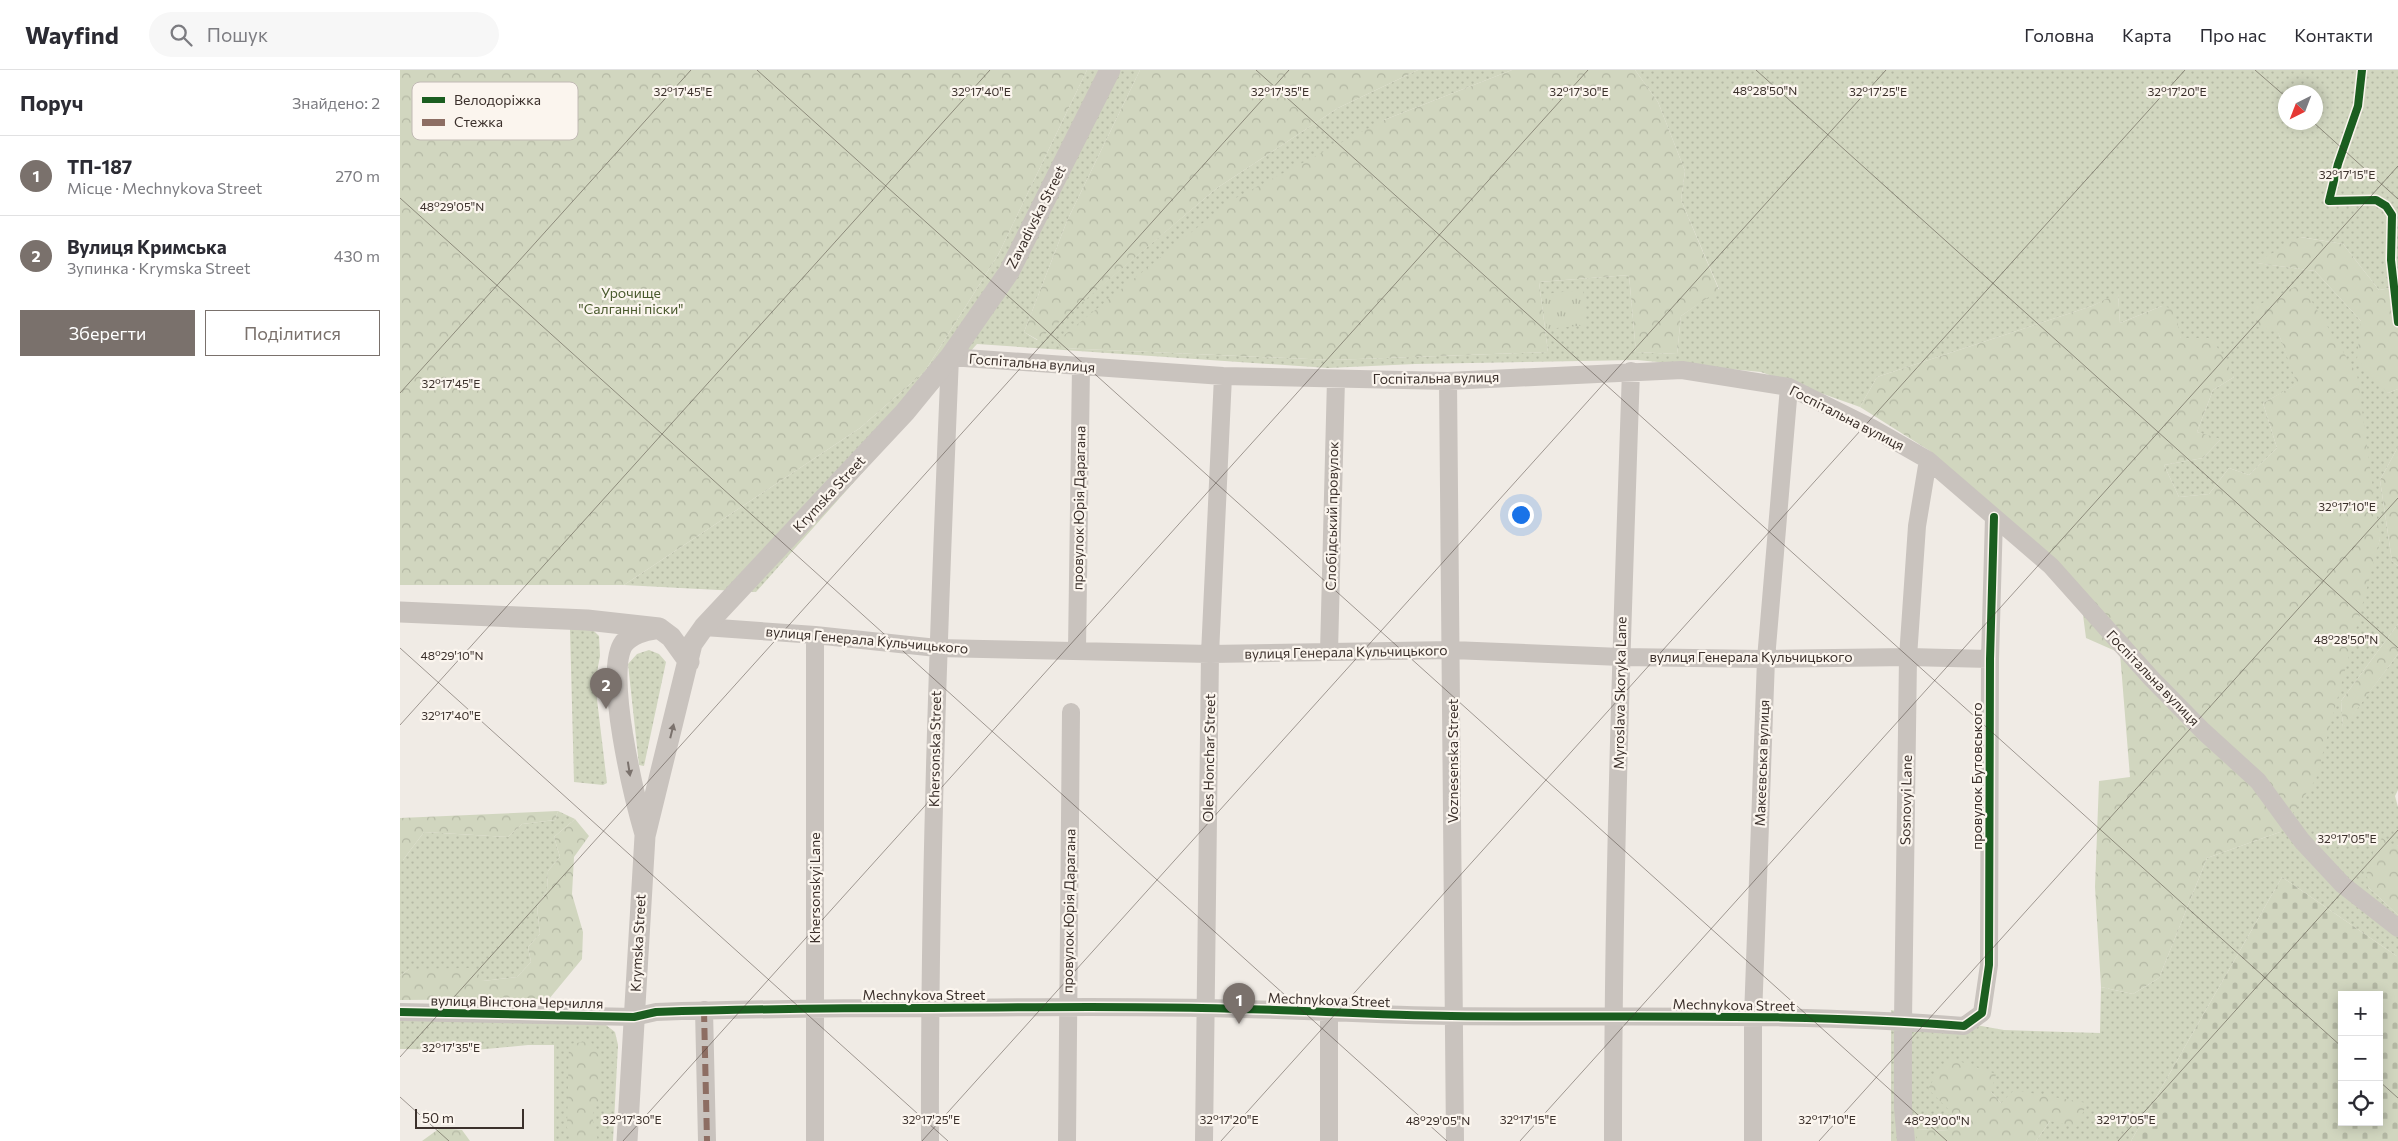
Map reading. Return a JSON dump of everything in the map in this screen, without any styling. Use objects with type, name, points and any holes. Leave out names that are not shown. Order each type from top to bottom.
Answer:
[{"type":"street","name":"Zavadivska Street","points":[[950,357],[1008,272],[1110,70]]},
{"type":"street","name":"Госпітальна вулиця","points":[[950,357],[1223,376],[1448,381],[1682,370],[1789,387],[1872,428],[1928,460],[2052,566],[2151,678],[2203,731],[2258,781],[2302,841],[2343,885],[2398,928]]},
{"type":"street","name":"Krymska Street","points":[[627,1141],[645,836],[661,779],[692,644],[704,627],[905,412],[950,357]]},
{"type":"street","name":"Khersonska Street","points":[[930,1141],[930,1008],[937,648],[950,357]]},
{"type":"street","name":"провулок Юрія Дарагана","points":[[1077,650],[1081,366]]},
{"type":"street","name":"Myroslava Skoryka Lane","points":[[1613,1141],[1613,1015],[1630,372]]},
{"type":"street","name":"Oles Honchar Street","points":[[1204,1141],[1210,654],[1223,376]]},
{"type":"street","name":"Слобідський провулок","points":[[1329,652],[1336,379]]},
{"type":"street","name":"Voznesenska Street","points":[[1448,381],[1452,650],[1455,1141]]},
{"type":"street","name":"Макеєвська вулиця","points":[[1753,1141],[1753,1017],[1766,659],[1789,387]]},
{"type":"street","name":"Sosnovyi Lane","points":[[1906,1141],[1903,1108],[1903,1021],[1908,657],[1917,526],[1928,460]]},
{"type":"street","name":"провулок Бутовського","points":[[1964,1026],[1982,1013],[1987,993],[1989,964],[1990,658],[1994,517]]},
{"type":"street","points":[[400,612],[586,620],[683,632],[704,627]]},
{"type":"street","name":"Krymska Street","points":[[586,620],[600,626],[618,656],[619,710],[633,793],[645,836]]},
{"type":"street","name":"вулиця Генерала Кульчицького","points":[[704,627],[814,635],[937,648],[1210,654],[1452,650],[1621,657],[1766,659],[1990,658]]},
{"type":"street","points":[[618,656],[624,644],[631,638],[645,631],[659,628],[672,637],[689,662]]},
{"type":"street","name":"Khersonskyi Lane","points":[[814,635],[815,1141]]},
{"type":"street","name":"провулок Юрія Дарагана","points":[[1067,1141],[1071,712]]},
{"type":"street","points":[[633,793],[645,794],[651,791],[661,779]]},
{"type":"street","name":"Mechnykova Street","points":[[634,1017],[656,1012],[704,1010],[1068,1006],[1205,1008],[1329,1014],[1753,1017],[1903,1021],[1964,1026]]},
{"type":"street","points":[[704,1010],[707,1141]]},
{"type":"street","name":"вулиця Вінстона Черчилля","points":[[400,1012],[634,1017]]},
{"type":"street","points":[[1329,1014],[1329,1141]]},
{"type":"green space","name":"Урочище \"Салганні піски\"","points":[[400,70],[1087,70],[998,255],[925,371],[860,428],[624,585],[400,585]]},
{"type":"green space","points":[[1087,70],[1140,70],[1067,221],[1024,332],[1037,340],[1217,188],[1338,108],[1418,70],[1512,70],[1384,120],[1061,348],[1331,360],[1548,352],[1539,282],[1629,275],[1636,352],[1677,354],[1681,316],[1719,289],[1681,200],[1685,171],[1658,102],[1635,70],[2398,70],[2398,287],[2379,290],[2343,244],[2301,237],[2257,263],[2315,271],[2361,321],[2388,393],[2398,389],[2398,447],[2380,480],[2392,561],[2398,566],[2398,624],[2341,701],[2343,727],[2398,654],[2398,790],[2395,796],[2398,807],[2398,845],[2368,887],[2398,915],[2398,957],[2282,877],[2131,1141],[2036,1141],[2050,1121],[2001,1103],[1991,1092],[1948,1109],[1948,1131],[1917,1129],[1917,1141],[1891,1141],[1891,1010],[2004,1030],[2100,1033],[2101,987],[2133,994],[2159,978],[2207,858],[2280,832],[2380,539],[2278,332],[2298,384],[2263,403],[2277,448],[2249,475],[2229,468],[2209,494],[2179,497],[2164,465],[2203,458],[2220,440],[2197,432],[2213,390],[2234,377],[2181,338],[2162,306],[2120,323],[2118,294],[2092,306],[1877,377],[1860,407],[1761,372],[1637,360],[1415,364],[1328,368],[977,344],[756,592],[624,585],[860,428],[925,371],[998,255]]},
{"type":"green space","points":[[1140,70],[1418,70],[1338,108],[1217,188],[1038,340],[1024,332],[1067,221]]},
{"type":"green space","points":[[1512,70],[1635,70],[1658,102],[1685,171],[1681,200],[1719,290],[1681,316],[1677,354],[1636,352],[1629,275],[1539,282],[1548,352],[1331,360],[1061,348],[1057,341],[1230,201],[1384,120]]},
{"type":"green space","points":[[2300,237],[2343,244],[2379,290],[2398,287],[2398,389],[2388,393],[2357,359],[2361,321],[2315,271],[2256,263]]},
{"type":"green space","points":[[2301,284],[2357,374],[2380,539],[2316,779],[2280,832],[2207,858],[2159,978],[2133,994],[2101,987],[2095,887],[2099,781],[2130,777],[2120,653],[2086,638],[2082,607],[1930,451],[1860,407],[1877,377],[2092,306],[2118,293],[2120,323],[2162,306],[2174,309],[2181,338],[2212,338],[2234,377],[2213,390],[2197,432],[2221,439],[2203,458],[2164,465],[2179,497],[2209,494],[2229,468],[2249,475],[2277,448],[2263,403],[2297,384],[2278,332],[2256,326],[2256,306]]},
{"type":"green space","points":[[1583,290],[1586,325],[1547,329],[1543,294]]},
{"type":"green space","points":[[2398,447],[2398,566],[2392,561],[2380,480]]},
{"type":"green space","points":[[2398,624],[2398,654],[2343,728],[2341,701]]},
{"type":"green space","points":[[570,629],[593,630],[599,636],[600,656],[595,683],[607,783],[603,785],[574,782]]},
{"type":"green space","points":[[649,650],[659,654],[666,662],[644,766],[639,765],[628,664],[637,654]]},
{"type":"green space","points":[[558,811],[575,819],[554,837],[560,857],[548,871],[547,891],[537,907],[540,934],[528,947],[531,962],[517,977],[483,981],[409,969],[400,976],[400,860],[403,860],[424,832],[508,837],[522,824],[555,820]]},
{"type":"green space","points":[[558,811],[555,820],[522,824],[508,837],[424,832],[403,860],[400,860],[400,818]]},
{"type":"green space","points":[[575,819],[589,836],[574,857],[572,894],[583,932],[582,959],[549,999],[400,1000],[400,976],[409,969],[474,968],[483,981],[517,977],[531,962],[528,947],[540,934],[537,907],[547,891],[548,871],[560,857],[554,837]]},
{"type":"green space","points":[[2382,838],[2396,847],[2398,845],[2398,915],[2368,887],[2366,864]]},
{"type":"green space","points":[[2282,877],[2398,957],[2398,1141],[2131,1141]]},
{"type":"green space","points":[[400,1018],[606,1025],[615,1032],[618,1045],[613,1141],[554,1141],[554,1045],[528,1045],[475,1050],[400,1049]]},
{"type":"green space","points":[[590,1041],[599,1051],[600,1097],[592,1116],[598,1141],[573,1141],[567,1128],[569,1044]]},
{"type":"green space","points":[[1953,1059],[1996,1074],[1991,1092],[2001,1103],[2014,1090],[2087,1103],[2077,1127],[2050,1121],[2036,1141],[1917,1141],[1917,1129],[1948,1131],[1948,1109],[1928,1089],[1940,1068]]},
{"type":"green space","points":[[440,1128],[462,1130],[470,1141],[422,1141]]},
{"type":"marked path","points":[[704,1010],[707,1141]]},
{"type":"cycle path","points":[[2362,70],[2358,106],[2338,164],[2329,201],[2376,200],[2386,206],[2392,215],[2391,260],[2398,322]]},
{"type":"cycle path","points":[[400,1012],[634,1017],[656,1012],[760,1009],[1134,1007],[1451,1016],[1772,1017],[1964,1026],[1982,1013],[1989,965],[1990,659],[1994,517]]},
{"type":"place","name":"Вулиця Кримська","points":[[606,709]]},
{"type":"place","name":"ТП-187","points":[[1239,1024]]}]
